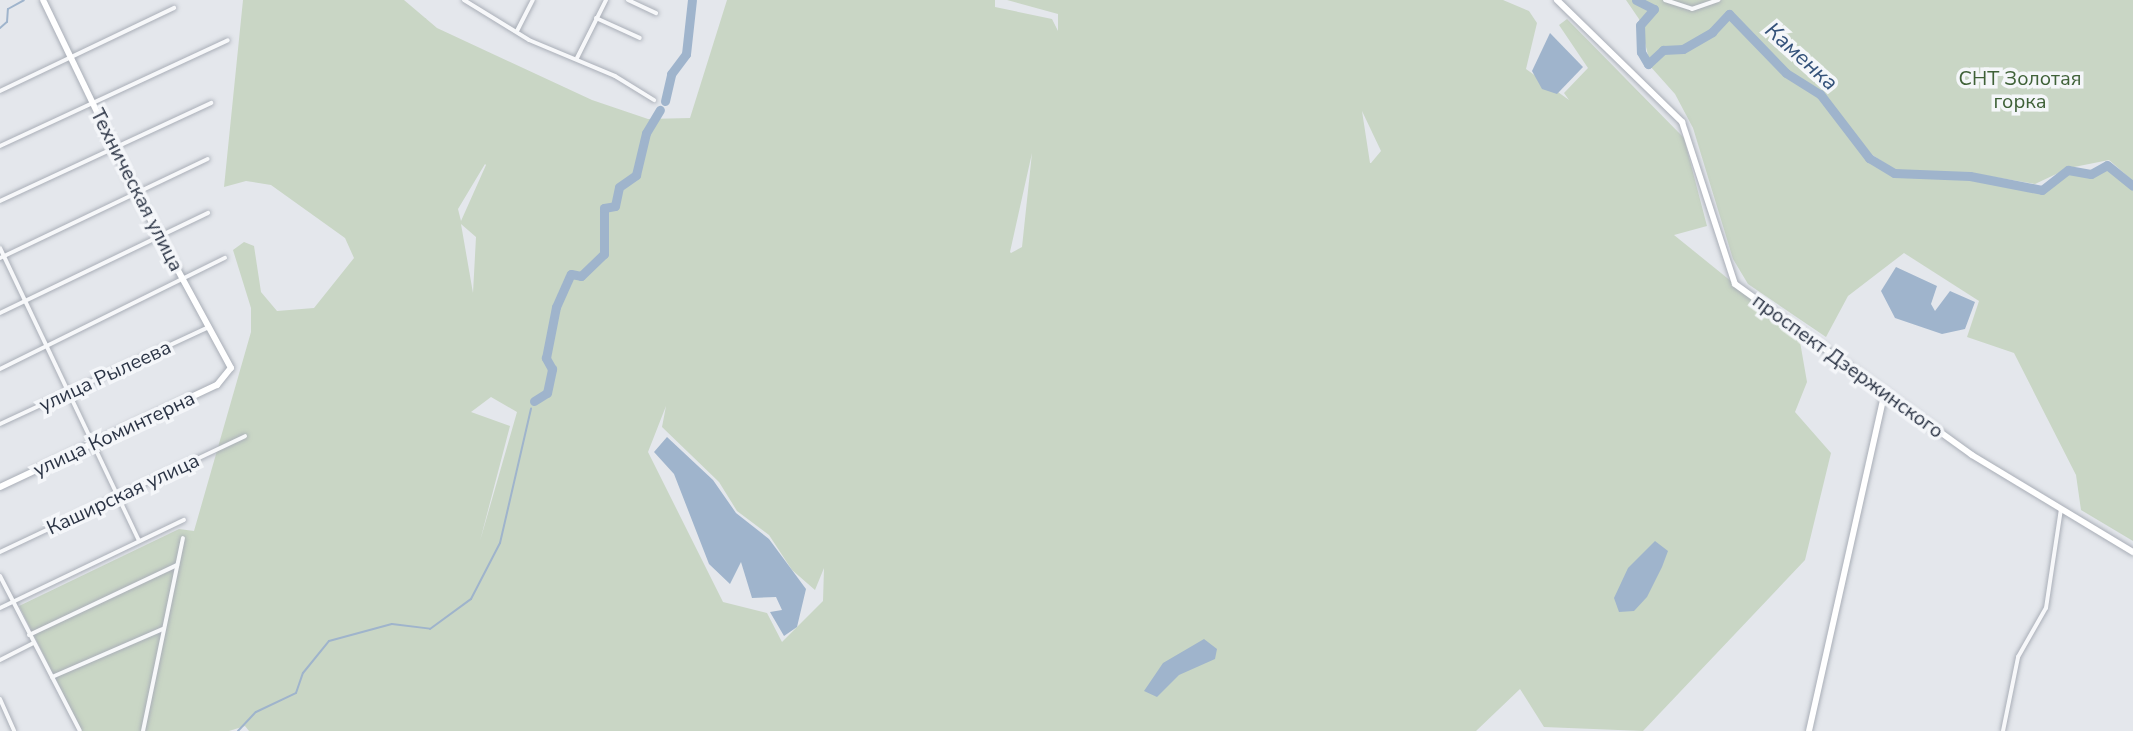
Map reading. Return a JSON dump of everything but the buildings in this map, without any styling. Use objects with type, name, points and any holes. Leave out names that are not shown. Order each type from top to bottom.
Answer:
[{"type":"street","name":"Техническая улица","points":[[43,0],[136,193],[230,360],[227,377]]},
{"type":"street","points":[[517,31],[533,0]]},
{"type":"street","points":[[577,58],[606,0]]},
{"type":"street","points":[[628,0],[656,13]]},
{"type":"street","name":"проспект Дзержинского","points":[[1557,0],[1682,122],[1735,284],[1884,395],[2133,552]]},
{"type":"street","points":[[1665,0],[1692,9],[1718,0]]},
{"type":"street","points":[[464,1],[654,100]]},
{"type":"street","points":[[0,91],[174,8]]},
{"type":"street","points":[[596,18],[640,38]]},
{"type":"street","points":[[0,146],[228,40]]},
{"type":"street","points":[[0,201],[211,103]]},
{"type":"street","points":[[2,257],[208,159]]},
{"type":"street","points":[[0,313],[208,213]]},
{"type":"street","points":[[0,248],[139,541]]},
{"type":"street","points":[[0,369],[184,282],[225,258]]},
{"type":"street","name":"улица Рылеева","points":[[0,424],[209,327]]},
{"type":"street","name":"улица Коминтерна","points":[[0,487],[227,377]]},
{"type":"street","points":[[1809,731],[1884,395]]},
{"type":"street","name":"Каширская улица","points":[[0,552],[118,493],[245,436]]},
{"type":"street","points":[[2003,731],[2018,657],[2046,608],[2061,509]]},
{"type":"street","points":[[0,608],[184,520]]},
{"type":"street","points":[[143,731],[183,538]]},
{"type":"street","points":[[29,635],[177,565]]},
{"type":"street","points":[[0,576],[80,731]]},
{"type":"street","points":[[52,677],[164,629]]},
{"type":"street","points":[[0,660],[33,643]]},
{"type":"street","points":[[0,699],[14,731]]},
{"type":"green space","points":[[243,0],[404,0],[437,28],[592,100],[648,119],[690,118],[727,0],[995,0],[995,7],[1052,19],[1058,31],[1058,14],[1007,0],[1503,0],[1529,11],[1537,23],[1526,69],[1569,100],[1564,93],[1588,68],[1559,25],[1567,19],[1684,138],[1707,226],[1674,235],[1799,336],[1807,382],[1795,412],[1831,453],[1805,560],[1643,731],[1544,727],[1520,689],[1476,731],[249,731],[245,726],[229,731],[82,731],[19,606],[179,529],[194,531],[251,332],[251,308],[233,250],[244,242],[254,246],[261,292],[277,311],[314,308],[354,258],[345,238],[271,185],[246,181],[224,187]],"holes":[[[1362,111],[1381,151],[1370,163]],[[1032,153],[1022,247],[1010,252]],[[485,164],[486,165],[461,221],[458,209]],[[461,224],[476,237],[473,293]],[[491,397],[517,412],[480,541],[510,426],[471,412]],[[666,406],[662,427],[719,482],[737,511],[769,535],[792,570],[815,590],[824,568],[823,601],[782,642],[767,613],[723,602],[648,452]]]},
{"type":"green space","name":"СНТ Золотая горка","points":[[1626,0],[2133,0],[2133,181],[2109,160],[2069,168],[2035,184],[1971,173],[1895,170],[1871,154],[1823,92],[1788,71],[1731,11],[1711,31],[1682,46],[1663,47],[1649,59],[1639,19]]},
{"type":"green space","points":[[1730,18],[1784,76],[1818,96],[1868,161],[1894,175],[1970,178],[2041,192],[2069,172],[2093,176],[2107,167],[2128,184],[2133,191],[2133,541],[2081,510],[2076,475],[2014,353],[1967,337],[1979,301],[1904,253],[1848,296],[1826,337],[1748,284],[1733,259],[1693,128],[1675,94],[1650,66],[1665,53],[1684,51],[1714,34]]},
{"type":"water","points":[[1550,33],[1583,67],[1557,94],[1542,89],[1532,71]]},
{"type":"water","points":[[1896,267],[1937,286],[1931,304],[1935,311],[1950,291],[1975,302],[1965,329],[1942,334],[1895,318],[1881,291]]},
{"type":"water","points":[[667,437],[713,480],[736,513],[769,539],[806,589],[797,627],[784,636],[770,612],[782,610],[776,597],[752,598],[741,562],[730,584],[709,564],[674,474],[654,452]]},
{"type":"water","points":[[1655,541],[1668,551],[1647,597],[1634,611],[1619,612],[1614,598],[1628,568]]},
{"type":"water","points":[[1204,639],[1217,649],[1215,659],[1179,675],[1157,697],[1144,691],[1163,663]]},
{"type":"waterway","points":[[0,28],[7,22],[8,9],[24,0]]},
{"type":"waterway","points":[[665,101],[671,74],[686,54],[692,0]]},
{"type":"waterway","name":"Каменка","points":[[1636,0],[1654,9],[1640,25],[1641,52],[1648,64],[1663,50],[1683,49],[1712,32],[1729,14],[1786,73],[1820,94],[1869,158],[1894,173],[1970,176],[2042,190],[2068,170],[2091,174],[2107,165],[2133,186]]},
{"type":"waterway","points":[[534,401],[547,393],[552,369],[546,358],[556,307],[571,274],[581,276],[604,254],[604,208],[615,206],[619,187],[636,175],[646,133],[660,110]]},
{"type":"waterway","points":[[238,731],[256,712],[296,693],[303,673],[329,641],[392,624],[430,629],[471,599],[500,543],[531,409]]}]
